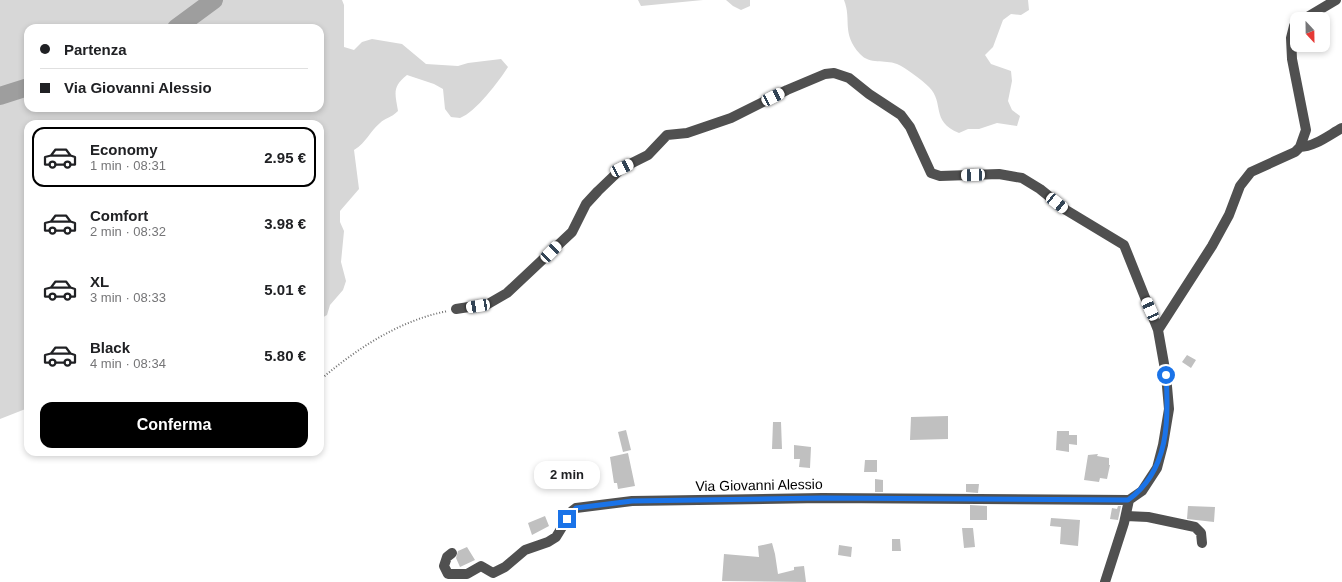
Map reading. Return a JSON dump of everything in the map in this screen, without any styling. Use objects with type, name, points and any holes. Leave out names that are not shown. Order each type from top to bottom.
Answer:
[{"type":"street","points":[[1316,12],[1336,0]]},
{"type":"street","points":[[1158,330],[1212,246],[1229,215],[1240,186],[1251,172],[1295,152],[1300,147],[1306,130],[1292,52]]},
{"type":"street","points":[[456,309],[488,304],[507,293],[572,232],[586,204],[598,191],[622,168],[648,155],[667,135],[687,133],[730,118],[787,90],[825,74],[834,73],[849,78],[869,94],[901,115],[910,127],[931,173],[940,176],[999,174],[1022,178],[1040,188],[1066,210],[1124,245],[1158,330],[1166,375],[1168,409],[1163,445],[1157,468],[1142,491],[1128,500],[1126,516],[1105,582]]},
{"type":"street","points":[[1300,147],[1310,145],[1342,128]]},
{"type":"street","name":"Via Giovanni Alessio","points":[[452,553],[447,557],[444,566],[448,574],[467,574],[481,566],[493,573],[505,567],[525,550],[548,542],[556,537],[572,511],[576,508],[632,501],[822,498],[1128,500]]},
{"type":"street","points":[[1126,516],[1148,517],[1195,528],[1201,533],[1202,544]]},
{"type":"path","points":[[324,377],[348,356],[372,342],[426,316],[456,309]]},
{"type":"shaded area","points":[[0,0],[342,0],[344,5],[344,47],[354,50],[362,42],[372,39],[402,44],[426,64],[458,66],[468,63],[501,59],[508,67],[480,103],[460,118],[451,117],[445,109],[443,89],[434,84],[407,75],[399,83],[396,91],[398,111],[380,123],[362,144],[354,150],[359,189],[340,211],[340,222],[344,231],[341,262],[346,281],[343,290],[330,305],[327,315],[324,317],[324,120],[24,120],[24,410],[0,419]]},
{"type":"shaded area","points":[[638,0],[703,0],[641,6]]},
{"type":"shaded area","points":[[726,0],[750,0],[750,6],[741,10]]},
{"type":"shaded area","points":[[844,0],[1028,0],[1029,10],[1021,15],[1011,14],[1003,20],[993,47],[985,55],[991,64],[1011,71],[1012,81],[1008,101],[1012,110],[1020,116],[1017,126],[997,123],[979,129],[968,129],[959,133],[950,128],[944,123],[941,117],[934,93],[922,81],[897,64],[868,60],[860,54],[851,40]]},
{"type":"building","points":[[1187,355],[1196,360],[1191,368],[1182,362]]},
{"type":"building","points":[[948,416],[948,439],[910,440],[911,417]]},
{"type":"building","points":[[773,422],[781,422],[782,449],[772,449]]},
{"type":"building","points":[[626,430],[631,450],[623,452],[618,432]]},
{"type":"building","points":[[1057,431],[1069,431],[1069,435],[1077,435],[1077,445],[1069,444],[1069,452],[1056,450]]},
{"type":"building","points":[[794,445],[811,447],[810,468],[799,467],[800,459],[794,459]]},
{"type":"building","points":[[628,453],[635,486],[618,489],[617,483],[614,483],[610,457]]},
{"type":"building","points":[[1098,454],[1097,456],[1109,458],[1110,465],[1107,479],[1100,478],[1099,482],[1084,480],[1088,455]]},
{"type":"building","points":[[865,460],[877,460],[877,472],[864,472]]},
{"type":"building","points":[[875,479],[883,480],[883,492],[875,492]]},
{"type":"building","points":[[966,484],[979,484],[978,493],[966,492]]},
{"type":"building","points":[[970,505],[987,506],[987,520],[970,520]]},
{"type":"building","points":[[1118,506],[1121,506],[1118,520],[1110,519],[1112,508],[1117,509]]},
{"type":"building","points":[[1188,506],[1215,507],[1214,522],[1187,519]]},
{"type":"building","points":[[545,516],[549,526],[532,535],[528,523]]},
{"type":"building","points":[[1051,518],[1080,520],[1078,546],[1060,544],[1061,527],[1050,526]]},
{"type":"building","points":[[962,528],[973,528],[975,547],[964,548]]},
{"type":"building","points":[[892,539],[900,539],[901,551],[892,551]]},
{"type":"building","points":[[772,543],[778,574],[794,570],[794,567],[804,566],[806,582],[722,581],[724,554],[759,557],[758,546]]},
{"type":"building","points":[[839,545],[852,547],[851,557],[838,555]]},
{"type":"building","points":[[467,547],[475,560],[460,567],[456,558],[458,551]]},
{"type":"waterway","points":[[181,24],[214,0]]},
{"type":"waterway","points":[[0,96],[24,88]]},
{"type":"route","points":[[567,519],[576,508],[632,501],[822,498],[1128,500],[1142,491],[1157,468],[1163,445],[1168,409],[1166,375]]}]
